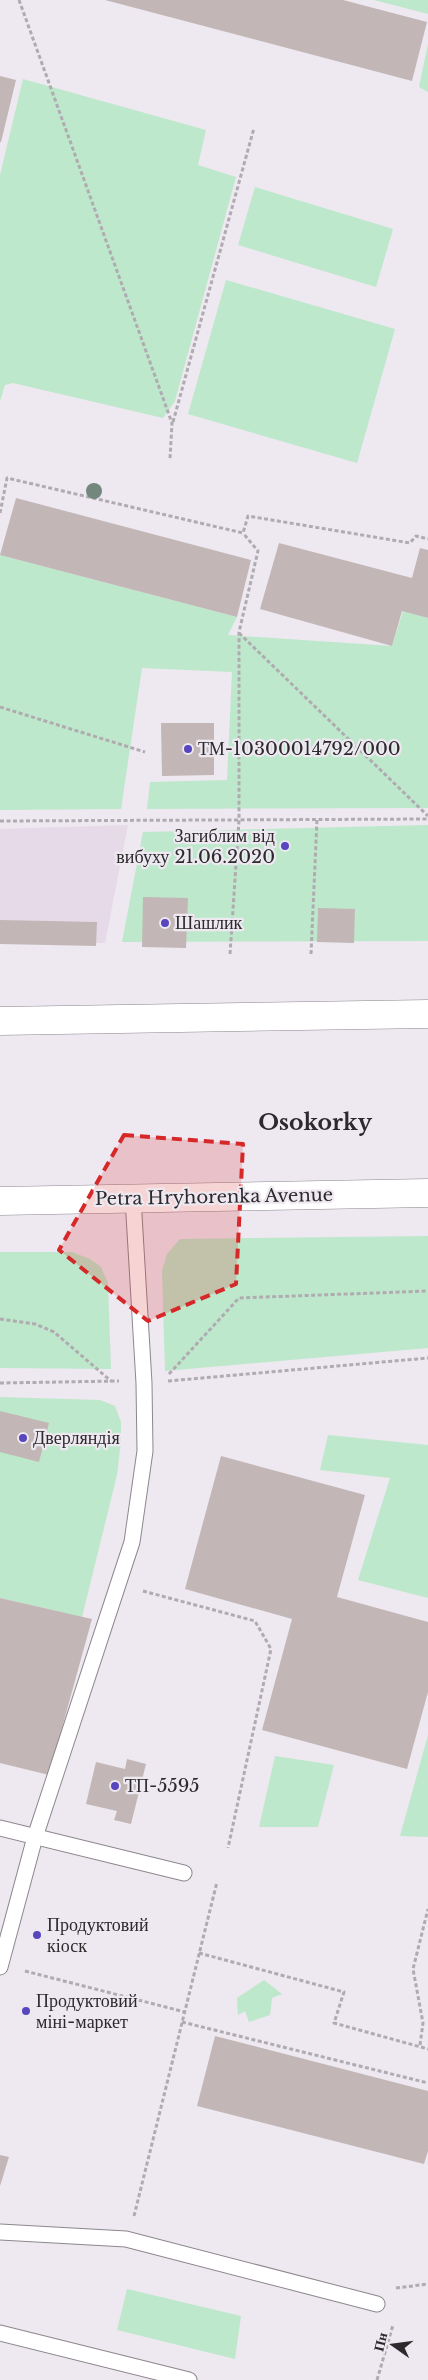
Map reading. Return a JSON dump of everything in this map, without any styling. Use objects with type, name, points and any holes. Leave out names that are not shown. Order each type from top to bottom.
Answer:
[{"type":"street","points":[[0,1020],[428,1014]]},
{"type":"street","name":"Petra Hryhorenka Avenue","points":[[0,1201],[428,1193]]},
{"type":"lane","points":[[0,1966],[35,1837],[132,1542],[145,1451],[144,1383],[133,1198]]},
{"type":"lane","points":[[0,1828],[184,1873]]},
{"type":"lane","points":[[0,2232],[126,2239],[377,2304]]},
{"type":"lane","points":[[0,2333],[189,2380]]},
{"type":"path","points":[[19,0],[172,423]]},
{"type":"path","points":[[170,459],[172,423],[254,128]]},
{"type":"path","points":[[0,513],[7,478],[243,533],[258,551],[239,632],[239,820],[230,954]]},
{"type":"path","points":[[243,533],[248,516],[410,543],[416,536],[428,540]]},
{"type":"path","points":[[239,632],[428,818]]},
{"type":"path","points":[[0,707],[146,752]]},
{"type":"path","points":[[0,821],[428,818]]},
{"type":"path","points":[[311,954],[317,820]]},
{"type":"path","points":[[428,1291],[239,1298],[163,1381],[428,1358]]},
{"type":"path","points":[[0,1319],[35,1324],[54,1332],[111,1381]]},
{"type":"path","points":[[0,1382],[111,1381],[144,1383]]},
{"type":"path","points":[[139,1600],[144,1582]]},
{"type":"path","points":[[142,1591],[255,1621],[272,1649],[228,1848]]},
{"type":"path","points":[[134,2217],[217,1882]]},
{"type":"path","points":[[420,2045],[424,2023],[413,1969],[428,1909]]},
{"type":"path","points":[[199,1953],[344,1992],[334,2023],[420,2045],[428,2049]]},
{"type":"path","points":[[0,1966],[184,2012]]},
{"type":"path","points":[[182,2022],[428,2083]]},
{"type":"path","points":[[401,2297],[404,2287]]},
{"type":"path","points":[[377,2380],[396,2315]]},
{"type":"highlighted area","points":[[124,1135],[243,1144],[236,1284],[148,1321],[59,1250]]},
{"type":"shaded area","points":[[128,825],[105,943],[0,943],[0,829]]},
{"type":"green space","points":[[374,0],[428,0],[428,14]]},
{"type":"green space","points":[[428,44],[428,92],[419,87]]},
{"type":"green space","points":[[23,79],[206,130],[198,165],[236,177],[175,401],[163,418],[13,383],[5,385],[0,401],[0,175]]},
{"type":"green space","points":[[255,187],[393,229],[376,287],[238,245]]},
{"type":"green space","points":[[226,280],[395,329],[357,463],[188,414]]},
{"type":"green space","points":[[0,555],[237,617],[228,635],[392,646],[403,611],[428,618],[428,808],[147,809],[150,782],[227,780],[232,672],[142,668],[121,809],[0,810]]},
{"type":"green space","points":[[428,825],[428,941],[122,942],[143,832]]},
{"type":"green space","points":[[428,1236],[428,1348],[165,1371],[162,1271],[167,1254],[180,1239]]},
{"type":"green space","points":[[0,1252],[72,1252],[90,1259],[101,1267],[108,1283],[111,1369],[0,1368]]},
{"type":"green space","points":[[0,1397],[100,1400],[115,1406],[121,1422],[117,1475],[82,1617],[0,1598]]},
{"type":"green space","points":[[328,1435],[428,1445],[428,1598],[358,1580],[390,1478],[320,1470]]},
{"type":"green space","points":[[428,1735],[428,1837],[400,1836]]},
{"type":"green space","points":[[275,1756],[334,1765],[318,1827],[259,1827]]},
{"type":"green space","points":[[264,1980],[282,1994],[272,1998],[270,2015],[249,2022],[245,2011],[238,2015],[237,1998]]},
{"type":"green space","points":[[127,2289],[241,2316],[235,2359],[117,2330]]},
{"type":"building","points":[[105,0],[343,0],[427,22],[412,81]]},
{"type":"building","points":[[0,76],[16,80],[1,142],[0,142]]},
{"type":"building","points":[[16,498],[251,560],[237,617],[0,555]]},
{"type":"building","points":[[279,543],[412,578],[420,548],[428,550],[428,618],[402,611],[392,646],[260,609]]},
{"type":"building","name":"ТМ-10300014792/000","points":[[161,723],[214,723],[214,775],[162,776]]},
{"type":"building","name":"Шашлик","points":[[143,897],[188,898],[186,948],[142,947]]},
{"type":"building","points":[[318,908],[355,909],[354,943],[317,942]]},
{"type":"building","points":[[0,920],[97,922],[96,946],[0,944]]},
{"type":"building","name":"Дверляндія","points":[[0,1411],[49,1423],[39,1462],[0,1452]]},
{"type":"building","points":[[221,1456],[365,1495],[337,1597],[428,1622],[428,1692],[407,1769],[262,1730],[292,1619],[185,1589]]},
{"type":"building","points":[[0,1598],[92,1619],[49,1775],[0,1763]]},
{"type":"building","name":"ТП-5595","points":[[127,1759],[146,1764],[131,1824],[114,1820],[117,1811],[86,1804],[96,1762],[125,1769]]},
{"type":"building","points":[[215,2036],[428,2091],[428,2151],[424,2164],[197,2106]]},
{"type":"building","points":[[0,2155],[9,2157],[0,2186]]},
{"type":"place","name":"ТМ-10300014792/000","points":[[188,749]]},
{"type":"place","name":"Загиблим від вибуху 21.06.2020","points":[[285,846]]},
{"type":"place","name":"Шашлик","points":[[165,923]]},
{"type":"place","name":"Дверляндія","points":[[23,1438]]},
{"type":"place","name":"ТП-5595","points":[[115,1786]]},
{"type":"place","name":"Продуктовий кіоск","points":[[37,1935]]},
{"type":"place","name":"Продуктовий міні-маркет","points":[[26,2011]]},
{"type":"district","name":"Osokorky","points":[[315,1122]]}]
